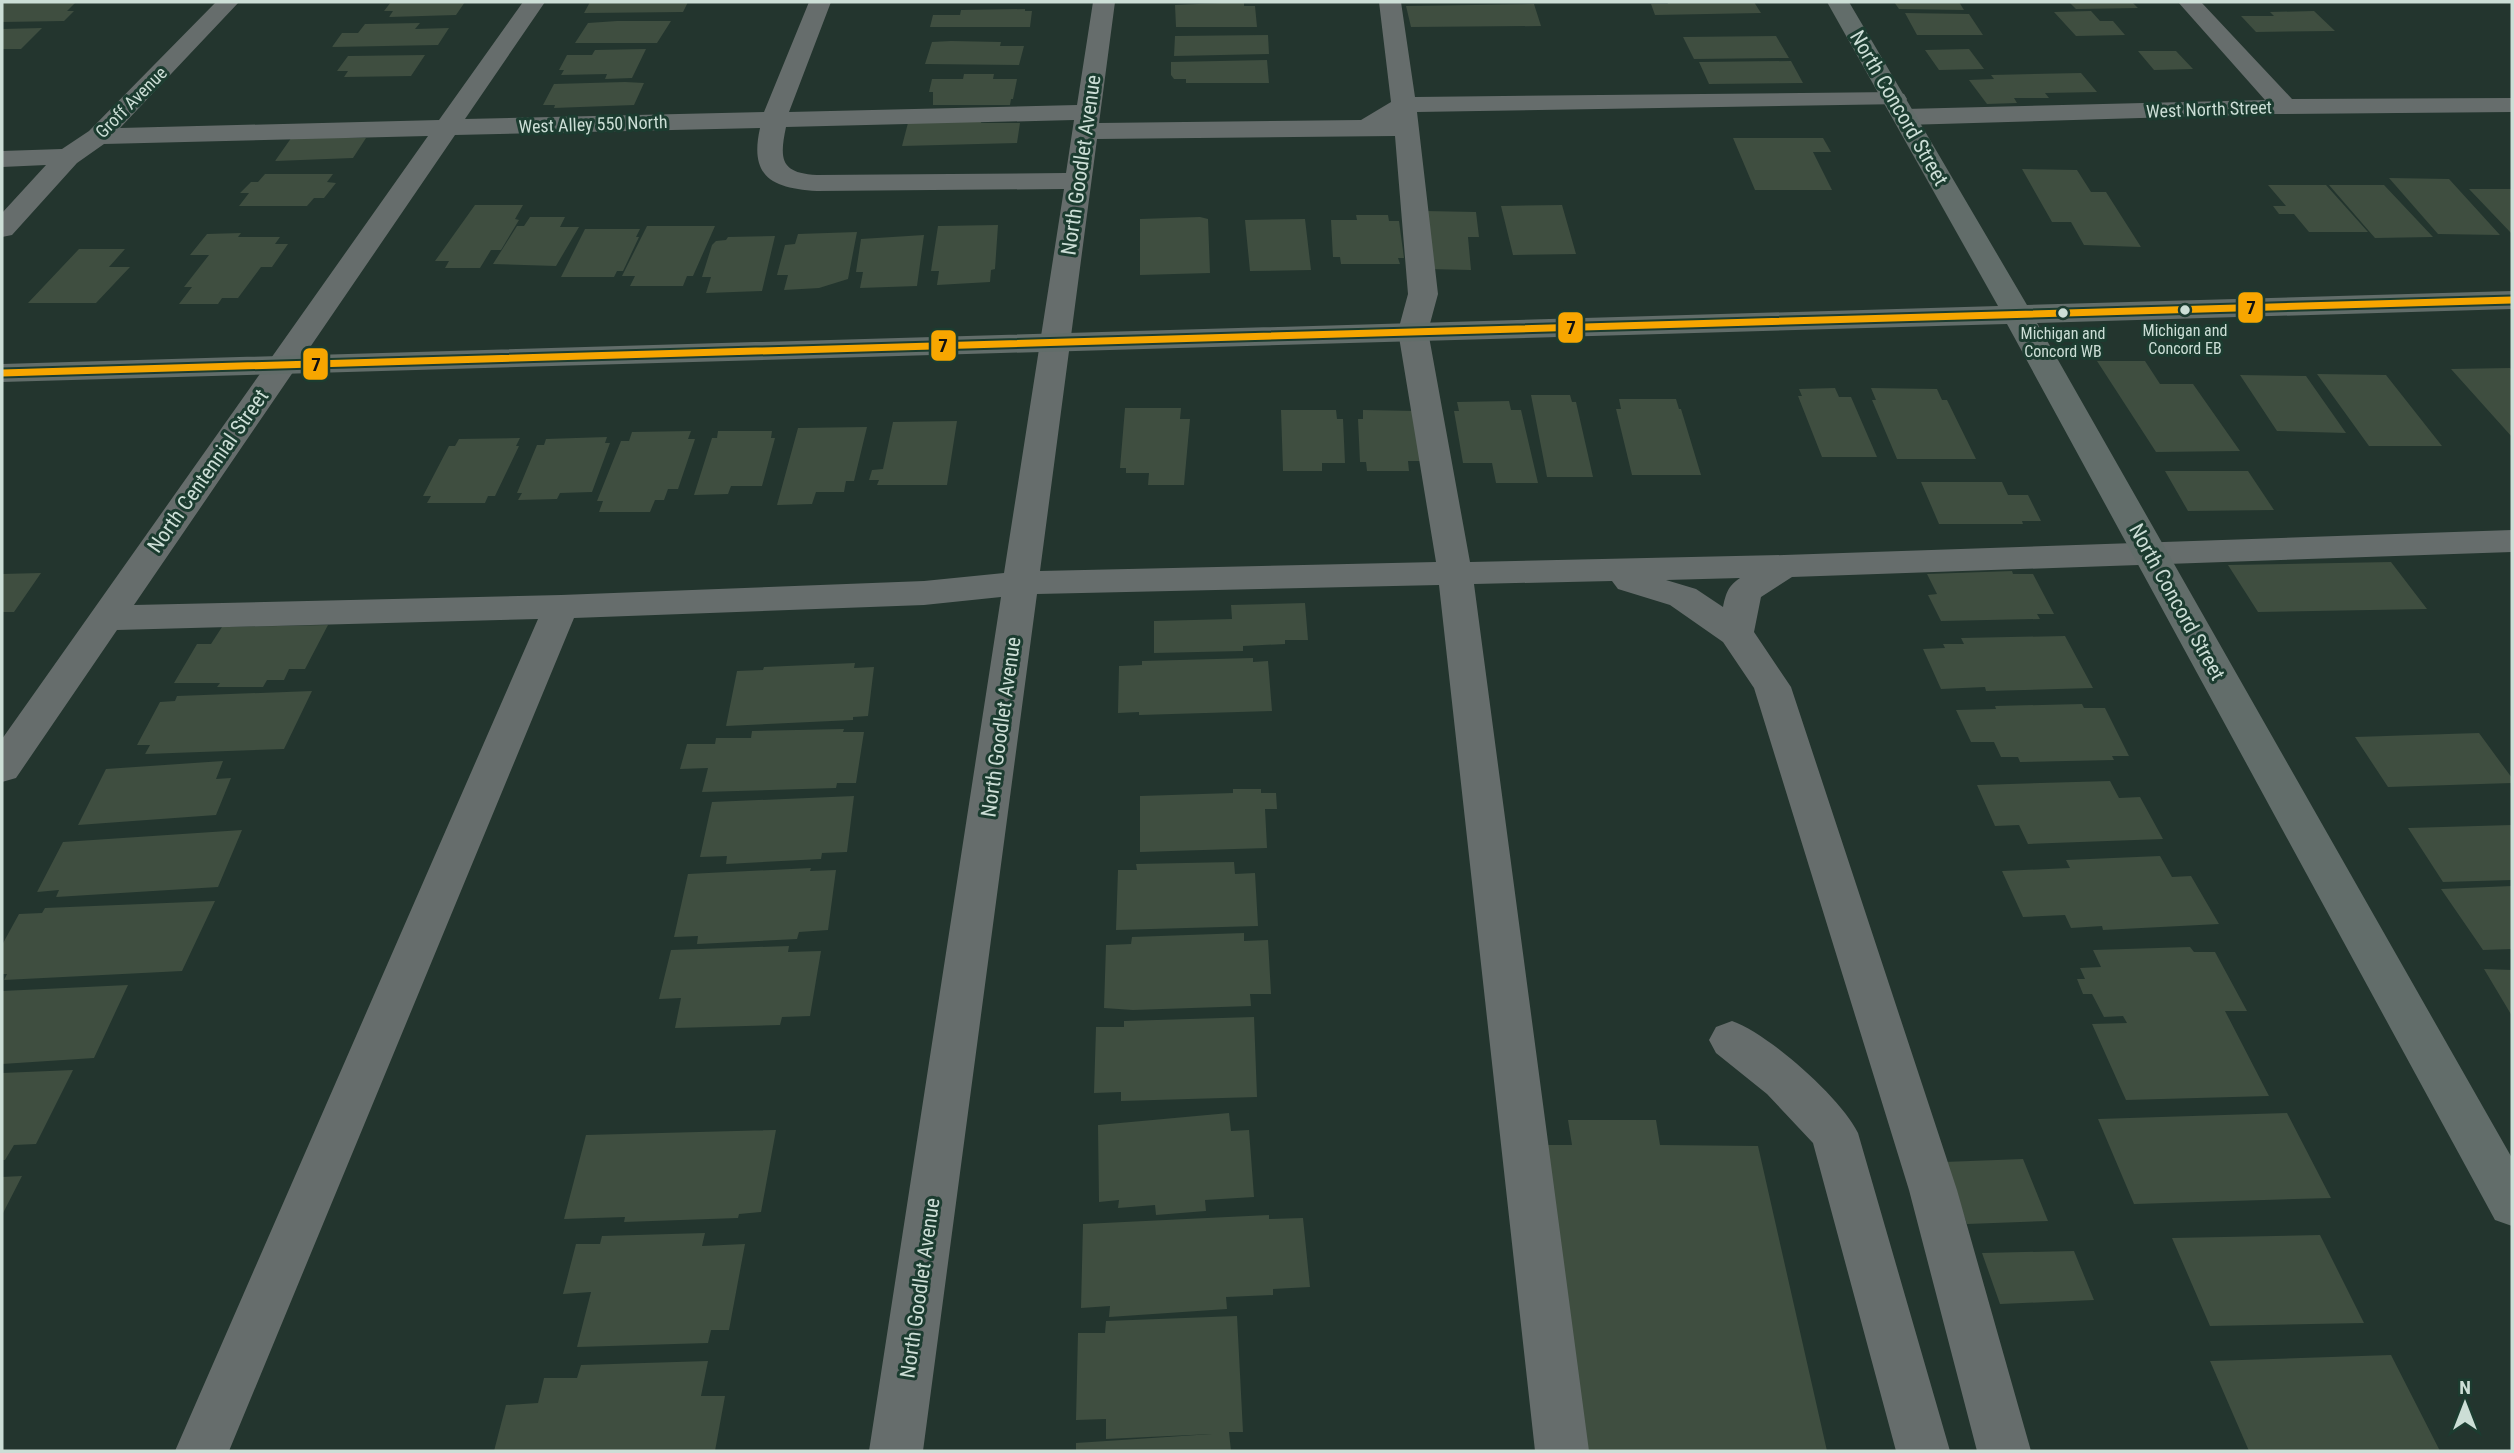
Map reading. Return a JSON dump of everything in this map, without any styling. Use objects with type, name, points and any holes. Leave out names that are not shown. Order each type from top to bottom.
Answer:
[{"type":"main road","name":"North Concord Street","points":[[1838,2],[2017,314],[2512,1204]]},
{"type":"main road","points":[[2,373],[2512,300]]},
{"type":"street","name":"Groff Avenue","points":[[2,229],[68,157],[98,136],[228,2]]},
{"type":"street","name":"North Centennial Street","points":[[2,768],[534,2]]},
{"type":"street","points":[[820,2],[773,118],[768,157],[775,171],[791,181],[817,183],[1079,181]]},
{"type":"street","name":"North Goodlet Avenue","points":[[896,1451],[1104,2]]},
{"type":"street","points":[[1390,2],[1405,116],[1423,294],[1413,331],[1455,574],[1562,1451]]},
{"type":"street","points":[[2189,2],[2285,107]]},
{"type":"street","name":"West North Street","points":[[1405,116],[1900,108],[2512,105]]},
{"type":"street","name":"West Alley 550 North","points":[[98,136],[773,118],[1366,128],[1405,116]]},
{"type":"street","points":[[2,159],[68,157]]},
{"type":"street","points":[[106,618],[561,607],[924,593],[1021,583],[1595,571],[2150,553],[2508,546]]},
{"type":"street","points":[[1736,633],[1744,592],[1784,566]]},
{"type":"street","points":[[1595,571],[1684,597],[1736,633],[1772,687],[1933,1190],[2004,1451]]},
{"type":"street","points":[[202,1451],[561,607]]},
{"type":"street","points":[[1732,1040],[1783,1080],[1833,1133],[1923,1451]]},
{"type":"building","points":[[2,2],[76,2],[67,11],[74,11],[64,21],[2,22]]},
{"type":"building","points":[[391,2],[465,2],[456,15],[389,17],[393,11],[384,11]]},
{"type":"building","points":[[590,2],[688,2],[683,12],[584,13]]},
{"type":"building","points":[[1244,2],[1244,6],[1255,6],[1257,27],[1176,27],[1175,5]]},
{"type":"building","points":[[1667,2],[1754,2],[1761,13],[1655,15],[1651,4],[1668,4]]},
{"type":"building","points":[[1894,2],[1959,2],[1964,10],[1899,9]]},
{"type":"building","points":[[2069,2],[2132,2],[2138,8],[2076,9]]},
{"type":"building","points":[[1534,4],[1541,26],[1411,27],[1406,6]]},
{"type":"building","points":[[961,10],[1032,11],[1030,27],[930,27],[933,15],[960,15]]},
{"type":"building","points":[[2091,11],[2100,21],[2113,21],[2125,35],[2076,36],[2054,12]]},
{"type":"building","points":[[2314,11],[2335,31],[2256,32],[2241,16],[2274,16],[2270,12]]},
{"type":"building","points":[[1905,13],[1969,14],[1983,35],[1917,35]]},
{"type":"building","points":[[671,21],[657,43],[575,43],[588,23]]},
{"type":"building","points":[[420,23],[415,29],[449,28],[438,45],[332,47],[342,33],[358,33],[365,24]]},
{"type":"building","points":[[42,28],[21,49],[2,49],[2,29]]},
{"type":"building","points":[[1268,35],[1269,54],[1174,56],[1175,36]]},
{"type":"building","points":[[1776,36],[1789,58],[1694,59],[1683,37]]},
{"type":"building","points":[[932,42],[1001,42],[1000,46],[1024,46],[1019,65],[925,64]]},
{"type":"building","points":[[646,49],[632,78],[605,79],[607,74],[561,75],[564,70],[559,70],[567,55],[592,55],[595,50]]},
{"type":"building","points":[[1969,49],[1984,69],[1939,70],[1925,50]]},
{"type":"building","points":[[2138,51],[2176,51],[2193,69],[2154,70]]},
{"type":"building","points":[[425,55],[411,76],[344,77],[348,71],[337,71],[348,56]]},
{"type":"building","points":[[1267,60],[1269,83],[1186,83],[1186,79],[1174,79],[1171,75],[1171,62]]},
{"type":"building","points":[[1791,61],[1803,83],[1709,84],[1699,62]]},
{"type":"building","points":[[2081,73],[2097,92],[2045,93],[2049,98],[2014,98],[2017,103],[1987,104],[1969,80],[1994,79],[1991,75]]},
{"type":"building","points":[[964,74],[994,74],[993,79],[1017,79],[1010,105],[933,105],[933,92],[929,92],[932,79],[963,79]]},
{"type":"building","points":[[644,83],[634,105],[554,108],[555,105],[543,105],[554,84]]},
{"type":"building","points":[[909,119],[982,119],[981,123],[1020,123],[1017,143],[902,146]]},
{"type":"building","points":[[345,133],[342,138],[366,138],[353,158],[275,161],[294,134]]},
{"type":"building","points":[[1733,138],[1823,138],[1831,152],[1813,152],[1832,190],[1755,190]]},
{"type":"building","points":[[2022,169],[2077,170],[2091,192],[2106,192],[2141,247],[2084,245],[2071,222],[2052,222]]},
{"type":"building","points":[[265,174],[333,174],[327,182],[336,183],[324,198],[314,198],[307,206],[239,206],[249,193],[240,193],[251,182],[258,182]]},
{"type":"building","points":[[2389,178],[2449,179],[2500,235],[2438,234]]},
{"type":"building","points":[[2268,185],[2326,185],[2368,232],[2309,232],[2294,214],[2279,214],[2273,206],[2286,206]]},
{"type":"building","points":[[2329,185],[2384,185],[2433,237],[2375,238]]},
{"type":"building","points":[[2469,189],[2512,189],[2512,234]]},
{"type":"building","points":[[475,205],[523,205],[515,219],[519,220],[501,250],[491,250],[480,268],[445,268],[449,261],[435,261]]},
{"type":"building","points":[[1562,205],[1576,254],[1513,255],[1501,206]]},
{"type":"building","points":[[1425,211],[1476,212],[1479,237],[1468,237],[1471,270],[1428,269]]},
{"type":"building","points":[[1356,215],[1388,215],[1389,221],[1399,221],[1404,258],[1398,258],[1400,264],[1341,264],[1340,257],[1333,257],[1331,220],[1357,220]]},
{"type":"building","points":[[530,217],[565,217],[560,227],[579,227],[556,266],[493,264],[517,226],[524,226]]},
{"type":"building","points":[[1140,219],[1208,219],[1210,273],[1140,275]]},
{"type":"building","points":[[1305,219],[1311,270],[1250,271],[1245,220]]},
{"type":"building","points":[[998,225],[995,269],[991,270],[990,282],[937,285],[939,271],[931,271],[938,226]]},
{"type":"building","points":[[647,226],[715,226],[693,276],[687,276],[683,286],[630,286],[635,276],[622,276]]},
{"type":"building","points":[[585,229],[640,229],[623,271],[617,271],[614,277],[561,277]]},
{"type":"building","points":[[857,232],[848,279],[819,288],[784,290],[788,275],[777,275],[785,245],[795,244],[798,234]]},
{"type":"building","points":[[241,233],[238,237],[280,237],[275,244],[288,244],[272,267],[261,267],[238,298],[222,298],[218,304],[179,304],[192,287],[184,287],[209,255],[190,255],[207,234]]},
{"type":"building","points":[[924,235],[917,286],[860,288],[863,272],[856,272],[861,239]]},
{"type":"building","points":[[775,236],[762,291],[706,293],[711,277],[702,277],[712,245],[716,241],[726,240],[728,237]]},
{"type":"building","points":[[79,249],[125,249],[109,267],[130,267],[96,303],[28,303]]},
{"type":"building","points":[[2097,361],[2145,361],[2160,384],[2193,384],[2240,451],[2156,452]]},
{"type":"building","points":[[2451,369],[2512,370],[2512,437]]},
{"type":"building","points":[[2317,374],[2386,375],[2442,446],[2369,446]]},
{"type":"building","points":[[2240,375],[2306,376],[2346,433],[2277,431]]},
{"type":"building","points":[[1835,388],[1839,397],[1851,397],[1877,457],[1822,457],[1798,396],[1802,396],[1799,389]]},
{"type":"building","points":[[1871,388],[1937,389],[1942,400],[1947,400],[1976,459],[1897,459],[1872,400],[1876,400]]},
{"type":"building","points":[[1531,395],[1570,395],[1572,402],[1576,402],[1593,477],[1547,477]]},
{"type":"building","points":[[1619,399],[1676,399],[1701,475],[1632,475],[1616,409],[1621,409]]},
{"type":"building","points":[[1509,401],[1511,410],[1521,410],[1538,483],[1496,483],[1492,463],[1463,463],[1454,411],[1459,411],[1457,402]]},
{"type":"building","points":[[1125,408],[1181,408],[1180,419],[1190,419],[1184,485],[1148,485],[1149,473],[1126,473],[1126,468],[1120,468]]},
{"type":"building","points":[[1281,410],[1336,410],[1337,419],[1343,419],[1345,463],[1322,463],[1322,471],[1283,471]]},
{"type":"building","points":[[1363,410],[1416,411],[1425,461],[1408,461],[1409,471],[1367,471],[1366,462],[1360,462],[1358,419],[1363,419]]},
{"type":"building","points":[[957,421],[947,485],[877,485],[879,480],[869,480],[872,470],[883,469],[893,422]]},
{"type":"building","points":[[867,427],[854,481],[846,481],[844,492],[816,492],[812,504],[777,505],[798,428]]},
{"type":"building","points":[[691,431],[688,439],[695,439],[678,489],[668,489],[664,500],[655,500],[650,512],[599,512],[603,501],[597,501],[621,441],[629,441],[632,432]]},
{"type":"building","points":[[718,431],[772,431],[771,438],[775,438],[762,486],[731,486],[728,494],[694,495],[712,438],[717,438]]},
{"type":"building","points":[[607,437],[605,443],[610,443],[592,492],[560,493],[557,499],[518,500],[522,493],[517,493],[537,445],[544,445],[546,439]]},
{"type":"building","points":[[520,438],[516,446],[519,446],[495,496],[488,496],[485,503],[427,503],[431,496],[423,496],[449,446],[455,446],[459,439]]},
{"type":"building","points":[[2165,471],[2248,471],[2274,510],[2188,511]]},
{"type":"building","points":[[1921,482],[2002,482],[2008,495],[2028,495],[2041,521],[2022,521],[2023,524],[1939,524]]},
{"type":"building","points":[[2391,562],[2427,609],[2258,612],[2228,565]]},
{"type":"building","points":[[2012,571],[2013,574],[2033,574],[2054,614],[2037,614],[2040,619],[1941,621],[1928,595],[1937,594],[1927,574]]},
{"type":"building","points":[[41,573],[14,612],[2,612],[2,574]]},
{"type":"building","points":[[1305,603],[1308,640],[1285,640],[1285,644],[1243,646],[1243,651],[1154,653],[1154,621],[1232,619],[1231,605]]},
{"type":"building","points":[[328,625],[305,669],[289,669],[284,680],[267,680],[263,687],[174,683],[197,644],[211,644],[222,627]]},
{"type":"building","points":[[2065,636],[2093,688],[1986,691],[1985,687],[1941,689],[1923,649],[1945,648],[1943,644],[1964,644],[1961,638]]},
{"type":"building","points":[[1253,658],[1253,662],[1268,661],[1272,711],[1139,715],[1139,712],[1118,713],[1119,666],[1142,665],[1142,661]]},
{"type":"building","points":[[855,663],[854,668],[874,667],[868,716],[853,717],[853,720],[726,726],[737,671],[763,670],[764,667]]},
{"type":"building","points":[[312,691],[284,749],[145,754],[150,745],[137,745],[160,702],[175,701],[177,696]]},
{"type":"building","points":[[2082,704],[2084,708],[2105,708],[2129,756],[2112,756],[2114,760],[2020,762],[2018,757],[2001,757],[1994,742],[1971,742],[1956,710],[1996,709],[1995,706]]},
{"type":"building","points":[[844,729],[843,732],[864,732],[856,783],[837,783],[836,788],[702,792],[708,768],[680,769],[687,744],[715,744],[716,738],[751,738],[752,731]]},
{"type":"building","points":[[2479,733],[2512,778],[2512,783],[2388,787],[2355,737]]},
{"type":"building","points":[[223,761],[216,779],[231,778],[216,815],[78,825],[106,769]]},
{"type":"building","points":[[2110,781],[2119,798],[2140,797],[2163,839],[2028,844],[2019,825],[1995,826],[1977,785]]},
{"type":"building","points":[[1233,789],[1261,789],[1261,793],[1276,793],[1277,809],[1265,809],[1267,848],[1140,852],[1140,796],[1233,793]]},
{"type":"building","points":[[854,796],[847,852],[822,853],[821,859],[726,864],[727,856],[700,857],[712,802]]},
{"type":"building","points":[[2512,825],[2512,880],[2443,882],[2408,828]]},
{"type":"building","points":[[242,830],[218,887],[56,897],[59,890],[37,892],[63,842]]},
{"type":"building","points":[[2160,856],[2172,877],[2191,876],[2219,924],[2103,930],[2102,926],[2071,928],[2065,915],[2023,917],[2002,871],[2070,868],[2066,860]]},
{"type":"building","points":[[1234,862],[1235,874],[1255,873],[1258,926],[1116,930],[1118,870],[1137,870],[1136,864]]},
{"type":"building","points":[[811,868],[810,871],[836,870],[828,930],[799,932],[797,939],[697,944],[698,936],[674,937],[688,874]]},
{"type":"building","points":[[2512,886],[2512,949],[2483,950],[2441,889]]},
{"type":"building","points":[[215,901],[182,971],[4,980],[7,974],[2,974],[2,945],[19,914],[42,913],[45,908]]},
{"type":"building","points":[[1244,933],[1244,941],[1268,940],[1271,994],[1250,994],[1251,1006],[1133,1010],[1104,1008],[1106,945],[1131,944],[1132,937]]},
{"type":"building","points":[[789,946],[788,952],[821,951],[810,1016],[782,1017],[780,1025],[675,1028],[681,998],[659,999],[671,950]]},
{"type":"building","points":[[2190,947],[2194,952],[2215,952],[2247,1011],[2225,1011],[2269,1096],[2126,1100],[2092,1024],[2127,1023],[2123,1016],[2104,1017],[2092,994],[2083,994],[2077,979],[2085,979],[2080,968],[2101,967],[2093,950]]},
{"type":"building","points":[[2484,969],[2512,970],[2512,1016]]},
{"type":"building","points":[[128,985],[94,1058],[2,1064],[2,991]]},
{"type":"building","points":[[1254,1017],[1257,1097],[1121,1101],[1121,1092],[1094,1093],[1096,1027],[1124,1027],[1124,1021]]},
{"type":"building","points":[[73,1070],[36,1144],[14,1145],[5,1160],[2,1160],[2,1073]]},
{"type":"building","points":[[1229,1113],[1231,1131],[1249,1130],[1254,1197],[1205,1200],[1206,1211],[1156,1215],[1155,1205],[1118,1208],[1119,1200],[1099,1202],[1098,1125]]},
{"type":"building","points":[[2287,1113],[2331,1198],[2134,1204],[2098,1119]]},
{"type":"building","points":[[1568,1120],[1656,1120],[1660,1145],[1758,1146],[1827,1451],[1587,1451],[1547,1145],[1572,1145]]},
{"type":"building","points":[[776,1130],[761,1212],[739,1214],[738,1218],[624,1222],[625,1217],[564,1219],[586,1135]]},
{"type":"building","points":[[2023,1159],[2048,1221],[1967,1224],[1944,1162]]},
{"type":"building","points":[[22,1176],[2,1215],[2,1177]]},
{"type":"building","points":[[1269,1215],[1269,1219],[1303,1218],[1310,1287],[1273,1289],[1273,1295],[1226,1297],[1227,1309],[1109,1317],[1110,1306],[1081,1308],[1083,1224]]},
{"type":"building","points":[[705,1233],[702,1246],[745,1244],[729,1330],[711,1330],[708,1343],[577,1347],[591,1292],[563,1294],[576,1244],[600,1244],[602,1236]]},
{"type":"building","points":[[2320,1235],[2364,1323],[2210,1326],[2172,1238]]},
{"type":"building","points":[[2074,1251],[2094,1300],[2000,1304],[1982,1253]]},
{"type":"building","points":[[1237,1316],[1243,1432],[1229,1432],[1231,1451],[1076,1451],[1076,1443],[1212,1434],[1106,1439],[1106,1419],[1076,1420],[1078,1333],[1105,1333],[1106,1321]]},
{"type":"building","points":[[2391,1355],[2440,1451],[2249,1451],[2210,1361]]},
{"type":"building","points":[[708,1361],[701,1396],[725,1396],[715,1451],[494,1451],[506,1405],[538,1403],[544,1378],[577,1378],[581,1365]]},
{"type":"transit line","name":"7","points":[[2,373],[2512,300]]},
{"type":"place","name":"Michigan and Concord EB","points":[[2185,310]]},
{"type":"place","name":"Michigan and Concord WB","points":[[2063,313]]}]
